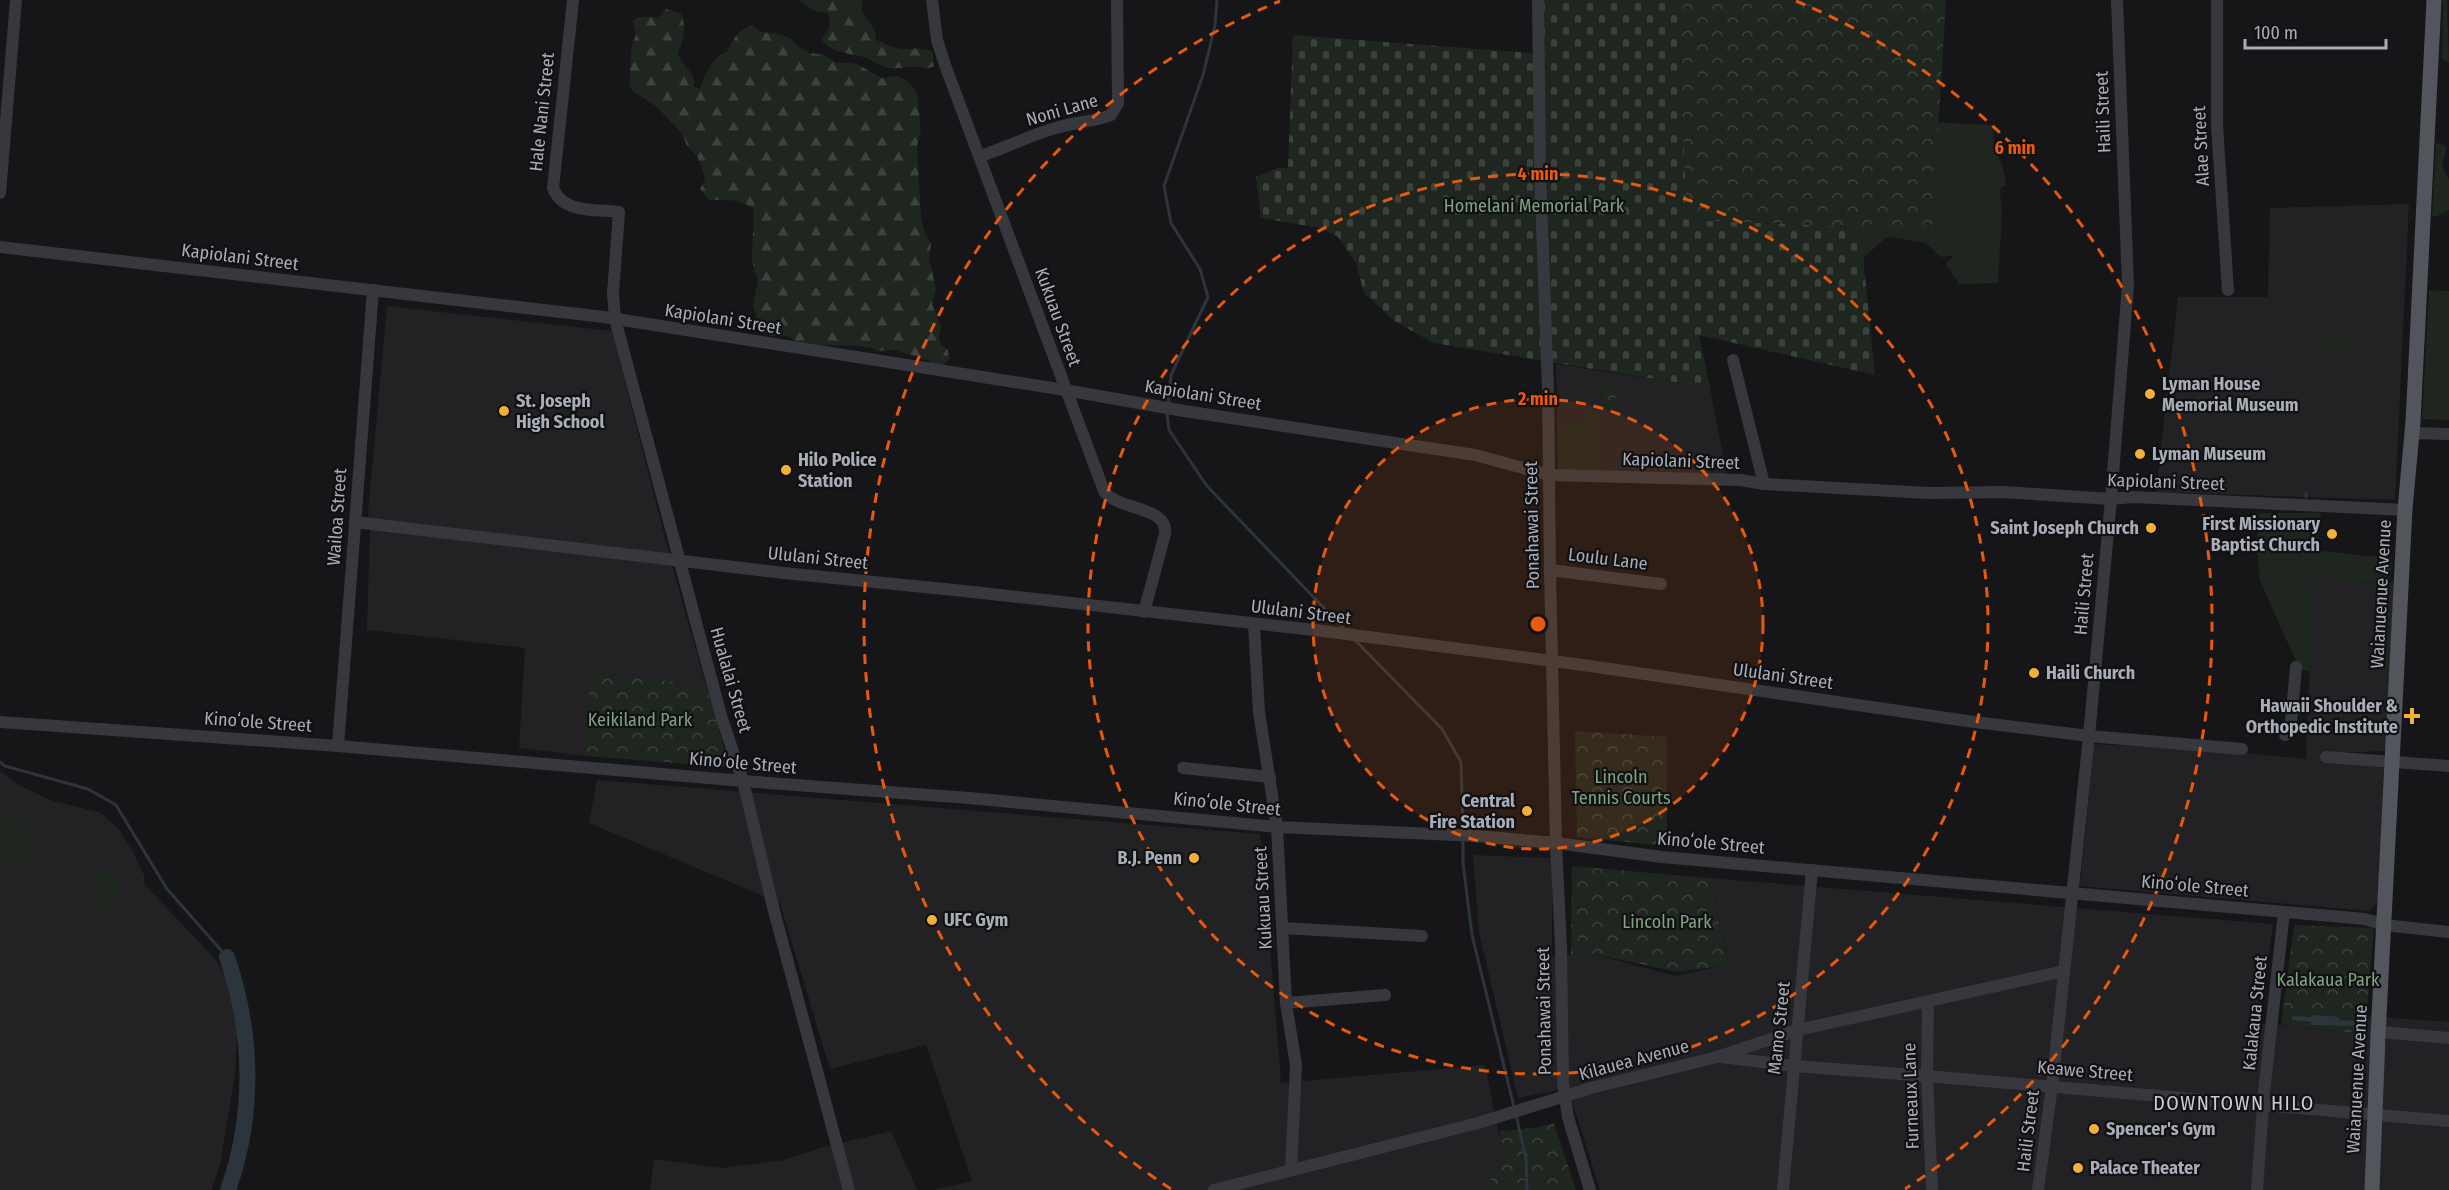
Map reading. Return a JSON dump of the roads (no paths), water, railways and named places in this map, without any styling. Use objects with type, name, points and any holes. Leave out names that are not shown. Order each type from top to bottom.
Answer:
[{"type":"main road","name":"Waianuenue Avenue","points":[[2372,1190],[2404,510],[2412,433],[2434,0]]},
{"type":"street","points":[[0,193],[16,0]]},
{"type":"street","name":"Hale Nani Street","points":[[573,0],[553,188],[560,201],[566,205],[619,212]]},
{"type":"street","name":"Kukuau Street","points":[[932,0],[932,13],[940,49],[1065,390],[1107,495],[1117,502],[1158,516],[1165,525],[1165,534],[1144,612]]},
{"type":"street","name":"Noni Lane","points":[[980,156],[1015,145],[1030,136],[1111,115],[1118,103],[1117,0]]},
{"type":"street","name":"Ponahawai Street","points":[[1538,0],[1563,1098],[1590,1190]]},
{"type":"street","name":"Haili Street","points":[[2038,1190],[2052,1086],[2089,736],[2128,285],[2117,0]]},
{"type":"street","name":"Alae Street","points":[[2217,0],[2217,125],[2228,290]]},
{"type":"street","name":"Hualalai Street","points":[[619,212],[613,293],[615,319],[722,719],[743,781],[774,914],[849,1190]]},
{"type":"street","name":"Kapiolani Street","points":[[0,247],[615,319],[1184,411],[1475,455],[1549,475],[1740,480],[1764,484],[1929,493],[2003,492],[2111,499],[2133,497],[2404,510]]},
{"type":"street","name":"Wailoa Street","points":[[338,746],[373,290]]},
{"type":"street","points":[[1733,360],[1764,484]]},
{"type":"street","points":[[2412,433],[2449,434]]},
{"type":"street","name":"Ululani Street","points":[[355,522],[679,561],[1323,632],[1553,661],[1904,712],[2089,736],[2242,748]]},
{"type":"street","name":"Loulu Lane","points":[[1550,570],[1662,584]]},
{"type":"street","name":"Kukuau Street","points":[[1254,625],[1259,712],[1277,827],[1286,1003],[1296,1065],[1291,1170]]},
{"type":"street","points":[[2285,735],[2291,722],[2296,667]]},
{"type":"street","name":"Kinoʻole Street","points":[[0,722],[338,746],[969,798],[1277,827],[1477,836],[1556,843],[1662,857],[2072,895],[2365,919],[2384,925],[2449,932]]},
{"type":"street","points":[[2326,757],[2449,766]]},
{"type":"street","points":[[1183,768],[1270,777]]},
{"type":"street","name":"Mamo Street","points":[[1783,1190],[1812,870]]},
{"type":"street","name":"Kalakaua Street","points":[[2257,1190],[2263,1104],[2284,912]]},
{"type":"street","points":[[1283,928],[1422,936]]},
{"type":"street","name":"Kilauea Avenue","points":[[1214,1190],[1478,1124],[1591,1088],[1717,1057],[1798,1030],[2064,971]]},
{"type":"street","points":[[1286,1003],[1385,995]]},
{"type":"street","name":"Furneaux Lane","points":[[1928,1002],[1927,1076],[1932,1190]]},
{"type":"street","points":[[2379,1032],[2449,1038]]},
{"type":"street","name":"Keawe Street","points":[[1717,1057],[1794,1066],[2449,1121]]},
{"type":"waterway","points":[[1168,406],[1171,375],[1208,297],[1200,269],[1171,223],[1164,186],[1203,75],[1215,25],[1217,0]]},
{"type":"waterway","points":[[1167,413],[1169,430],[1207,486],[1345,630]]},
{"type":"waterway","points":[[1354,639],[1442,729],[1461,762],[1463,831]]},
{"type":"waterway","points":[[0,762],[5,766],[88,789],[116,805],[167,889],[227,957]]},
{"type":"waterway","points":[[1463,837],[1463,863],[1472,935],[1514,1107]]},
{"type":"waterway","points":[[227,957],[242,1015],[247,1074],[243,1132],[228,1190]]},
{"type":"waterway","points":[[1516,1114],[1526,1159],[1527,1190]]},
{"type":"place","name":"Lyman House Memorial Museum","points":[[2150,394]]},
{"type":"place","name":"St. Joseph High School","points":[[504,411]]},
{"type":"place","name":"Lyman Museum","points":[[2140,454]]},
{"type":"place","name":"Hilo Police Station","points":[[786,470]]},
{"type":"place","name":"Saint Joseph Church","points":[[2151,528]]},
{"type":"place","name":"First Missionary Baptist Church","points":[[2332,534]]},
{"type":"place","name":"Haili Church","points":[[2034,673]]},
{"type":"place","name":"Hawaii Shoulder & Orthopedic Institute","points":[[2412,716]]},
{"type":"place","name":"Central Fire Station","points":[[1527,811]]},
{"type":"place","name":"B.J. Penn","points":[[1194,858]]},
{"type":"place","name":"UFC Gym","points":[[932,920]]},
{"type":"place","name":"Spencer's Gym","points":[[2094,1129]]},
{"type":"place","name":"Palace Theater","points":[[2078,1168]]},
{"type":"district","name":"DOWNTOWN HILO","points":[[2234,1103]]},
{"type":"park label","name":"Homelani Memorial Park","points":[[1534,206]]},
{"type":"park label","name":"Keikiland Park","points":[[640,720]]},
{"type":"park label","name":"Lincoln Tennis Courts","points":[[1621,787]]},
{"type":"park label","name":"Lincoln Park","points":[[1667,922]]},
{"type":"park label","name":"Kalakaua Park","points":[[2328,980]]}]
